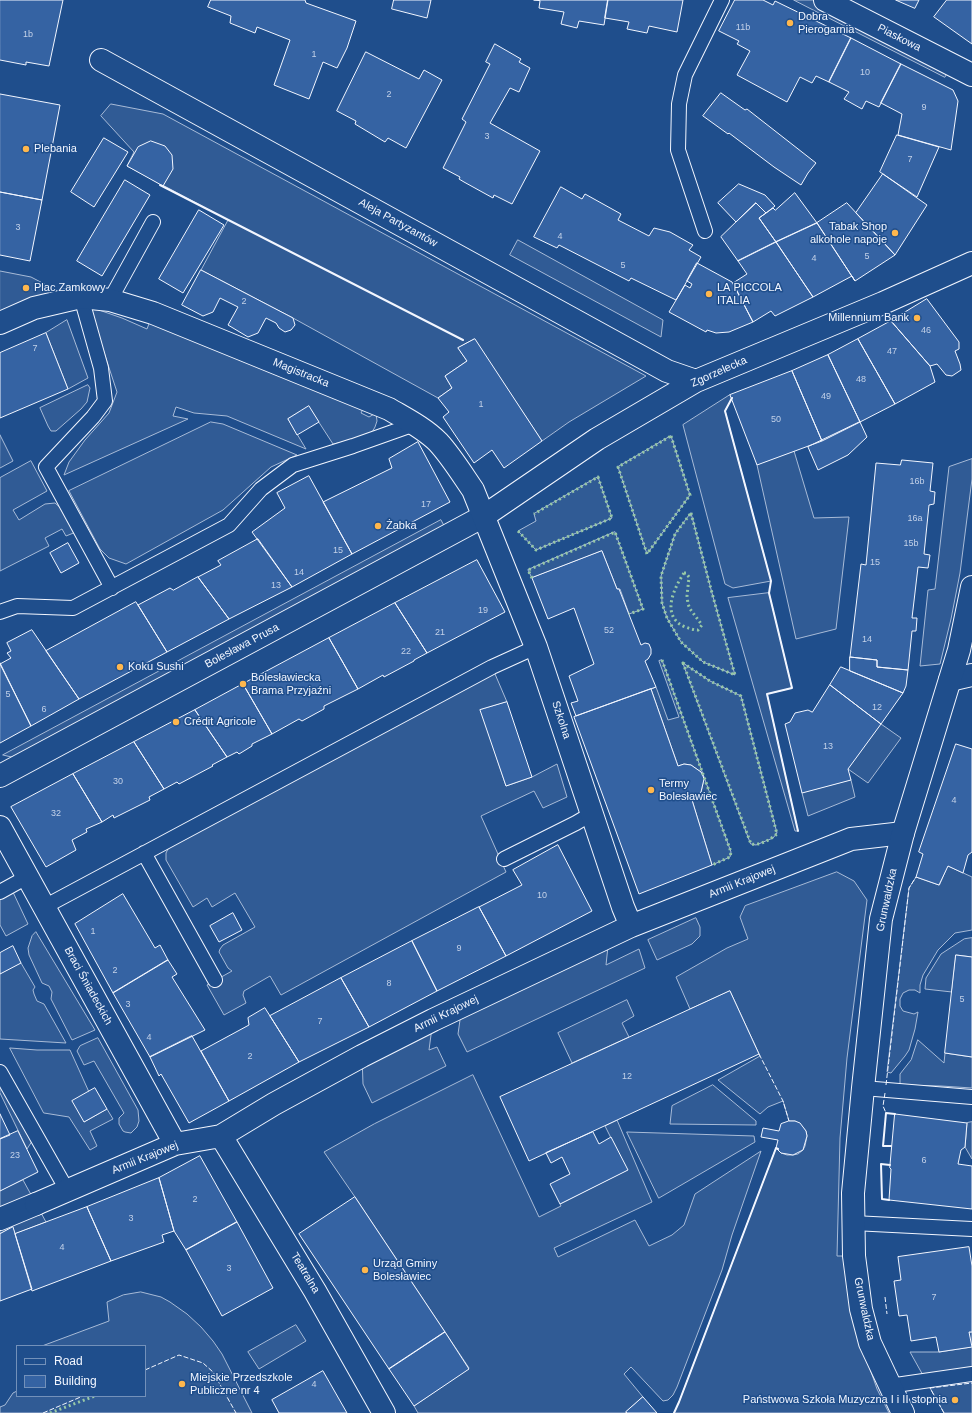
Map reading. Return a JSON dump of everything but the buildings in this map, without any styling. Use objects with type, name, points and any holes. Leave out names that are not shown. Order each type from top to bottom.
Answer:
[{"type":"street","name":"Piaskowa","points":[[825,0],[972,76]]},
{"type":"street","name":"Aleja Partyzantów","points":[[101,60],[667,371],[696,381]]},
{"type":"street","name":"Zgorzelecka","points":[[484,516],[597,439],[696,381],[972,263]]},
{"type":"street","name":"Magistracka","points":[[77,298],[110,300],[153,313],[390,409],[415,424],[438,442],[460,470],[473,490],[484,516]]},
{"type":"street","points":[[0,322],[34,308],[77,298]]},
{"type":"street","name":"Szkolna","points":[[484,516],[536,647],[623,907],[631,926]]},
{"type":"street","name":"Bolesława Prusa","points":[[0,776],[484,516]]},
{"type":"street","name":"Grunwaldzka","points":[[903,1413],[870,1343],[861,1309],[854,1256],[852,1223],[853,1192],[881,919],[902,833],[959,650],[972,587]]},
{"type":"street","points":[[950,680],[972,676]]},
{"type":"street","name":"Braci Śniadeckich","points":[[0,827],[175,1144]]},
{"type":"street","name":"Armii Krajowej","points":[[0,1219],[175,1144],[222,1136],[274,1104],[362,1056],[433,1020],[631,926],[852,839],[902,833]]},
{"type":"street","name":"Teatralna","points":[[222,1136],[315,1291],[384,1413]]},
{"type":"lane","points":[[706,230],[678,150],[679,104],[685,75],[722,0]]},
{"type":"lane","points":[[110,300],[153,222]]},
{"type":"lane","points":[[77,298],[101,368],[105,400],[93,417],[46,467],[112,588]]},
{"type":"lane","points":[[0,612],[17,606],[74,608],[228,525],[261,489],[293,465],[415,424]]},
{"type":"lane","points":[[44,907],[492,667],[536,647]]},
{"type":"lane","points":[[504,859],[592,813]]},
{"type":"lane","points":[[144,853],[216,980]]},
{"type":"lane","points":[[0,892],[27,876]]},
{"type":"lane","points":[[0,1072],[67,1190]]},
{"type":"lane","points":[[863,1088],[972,1097]]},
{"type":"lane","points":[[852,1223],[972,1229]]},
{"type":"lane","points":[[889,1386],[972,1374]]},
{"type":"shaded area","points":[[794,0],[818,0],[950,68],[945,77]]},
{"type":"shaded area","points":[[111,104],[163,114],[646,376],[569,422],[542,441],[474,339],[458,348],[467,361],[445,376],[452,388],[438,398],[293,318],[201,270],[228,220],[127,166],[134,152],[101,116]]},
{"type":"shaded area","points":[[518,240],[663,320],[661,337],[510,255]]},
{"type":"shaded area","name":"Plac Zamkowy","points":[[0,271],[31,277],[73,299],[0,323]]},
{"type":"shaded area","points":[[96,309],[147,329],[153,313],[368,400],[361,413],[369,417],[376,413],[377,421],[375,427],[371,434],[363,438],[333,444],[309,407],[288,419],[306,449],[227,416],[194,413],[176,407],[173,416],[188,419],[64,475],[69,462],[85,440],[109,413],[117,392],[91,313],[92,310]]},
{"type":"shaded area","points":[[67,320],[88,378],[68,389],[46,333]]},
{"type":"shaded area","points":[[88,385],[90,388],[87,402],[56,431],[51,431],[40,408]]},
{"type":"shaded area","points":[[730,395],[732,398],[725,411],[771,581],[733,588],[725,584],[683,425]]},
{"type":"shaded area","points":[[211,422],[223,424],[297,455],[271,467],[223,510],[126,564],[109,558],[100,549],[69,491]]},
{"type":"shaded area","points":[[0,435],[13,461],[0,468]]},
{"type":"shaded area","points":[[671,436],[690,495],[647,554],[618,467]]},
{"type":"shaded area","points":[[794,451],[814,518],[849,517],[836,629],[796,639],[757,465]]},
{"type":"shaded area","points":[[972,459],[972,479],[960,573],[940,664],[920,666],[928,590],[935,589],[949,467]]},
{"type":"shaded area","points":[[31,461],[47,491],[13,510],[19,520],[45,504],[55,503],[63,510],[76,532],[66,536],[62,529],[45,538],[49,546],[0,571],[0,478]]},
{"type":"shaded area","points":[[598,477],[612,518],[536,550],[518,531],[536,521],[534,514]]},
{"type":"shaded area","points":[[691,513],[735,675],[703,662],[681,642],[667,618],[662,603],[661,576],[675,534]]},
{"type":"shaded area","points":[[441,520],[449,535],[28,761],[3,755]]},
{"type":"shaded area","points":[[615,532],[643,609],[629,614],[620,589],[617,589],[602,551],[532,578],[528,570]]},
{"type":"shaded area","points":[[769,593],[792,688],[767,694],[798,831],[795,831],[728,598]]},
{"type":"shaded area","points":[[662,660],[731,852],[730,857],[712,865],[692,800],[701,792],[704,779],[703,776],[701,772],[691,765],[684,764],[678,766],[651,689],[656,687],[668,720],[679,717],[659,661]]},
{"type":"shaded area","points":[[683,663],[710,681],[741,696],[777,833],[773,838],[756,845],[751,844]]},
{"type":"shaded area","points":[[492,667],[507,702],[481,710],[506,786],[532,777],[557,764],[567,797],[543,808],[534,791],[481,816],[506,872],[281,995],[270,976],[244,991],[243,995],[246,1003],[224,1015],[207,985],[232,971],[228,968],[219,952],[223,945],[255,927],[235,893],[212,907],[207,898],[193,907],[166,860],[166,853],[169,847]]},
{"type":"shaded area","points":[[881,724],[901,738],[868,783],[848,769]]},
{"type":"shaded area","points":[[851,780],[855,797],[808,816],[802,793]]},
{"type":"shaded area","points":[[948,866],[972,877],[972,930],[955,933],[938,950],[923,975],[920,985],[920,993],[915,990],[909,990],[903,993],[900,999],[900,1006],[903,1011],[914,1014],[918,1012],[915,1029],[909,1050],[891,1073],[887,1072],[909,888],[916,877],[939,885]]},
{"type":"shaded area","points":[[837,872],[854,881],[867,900],[847,1058],[840,1138],[837,1256],[848,1256],[861,1343],[877,1389],[889,1413],[674,1413],[776,1148],[781,1153],[787,1155],[798,1154],[805,1146],[807,1136],[806,1131],[800,1124],[795,1121],[789,1121],[783,1101],[768,1107],[760,1114],[718,1080],[760,1056],[730,991],[690,1009],[676,977],[727,948],[748,939],[740,917],[745,906]]},
{"type":"shaded area","points":[[12,890],[28,924],[6,936],[0,925],[0,897]]},
{"type":"shaded area","points":[[696,918],[700,927],[700,936],[692,944],[657,960],[648,940]]},
{"type":"shaded area","points":[[36,932],[95,1030],[72,1040],[51,999],[52,992],[49,986],[42,983],[29,955],[28,948],[32,936]]},
{"type":"shaded area","points":[[609,937],[606,965],[639,949],[645,968],[467,1052],[458,1034],[462,1006]]},
{"type":"shaded area","points":[[972,938],[972,957],[956,955],[952,992],[925,989],[926,978],[941,954],[964,939]]},
{"type":"shaded area","points":[[21,963],[35,987],[33,990],[37,1001],[44,1004],[66,1043],[0,1039],[0,974]]},
{"type":"shaded area","points":[[627,1000],[634,1016],[622,1023],[629,1037],[572,1063],[558,1033]]},
{"type":"shaded area","points":[[433,1020],[429,1050],[437,1047],[446,1066],[372,1103],[363,1084],[362,1056]]},
{"type":"shaded area","points":[[98,1038],[138,1110],[139,1121],[137,1127],[131,1133],[123,1131],[119,1124],[119,1118],[124,1113],[94,1061],[84,1065],[77,1051],[80,1046]]},
{"type":"shaded area","points":[[918,1040],[944,1063],[945,1053],[972,1057],[972,1088],[900,1085],[900,1074],[911,1060]]},
{"type":"shaded area","points":[[10,1048],[70,1050],[89,1092],[84,1122],[107,1109],[113,1119],[90,1131],[97,1146],[90,1150],[69,1117],[44,1113]]},
{"type":"shaded area","points":[[0,1072],[36,1135],[27,1149],[0,1093]]},
{"type":"shaded area","points":[[473,1075],[539,1217],[561,1206],[560,1204],[627,1170],[605,1126],[617,1120],[652,1202],[554,1248],[558,1257],[635,1220],[649,1246],[672,1235],[684,1225],[695,1194],[761,1151],[732,1235],[722,1270],[677,1387],[673,1395],[668,1400],[663,1401],[631,1367],[624,1374],[643,1397],[625,1413],[418,1413],[414,1406],[469,1368],[324,1152],[374,1124]]},
{"type":"shaded area","points":[[713,1085],[756,1121],[756,1125],[670,1124],[672,1106]]},
{"type":"shaded area","points":[[972,1122],[972,1159],[965,1147],[967,1123]]},
{"type":"shaded area","points":[[627,1132],[754,1136],[755,1142],[659,1198]]},
{"type":"shaded area","points":[[23,1180],[46,1222],[15,1234],[13,1228],[0,1234],[0,1191]]},
{"type":"shaded area","points":[[141,1292],[161,1297],[187,1314],[201,1327],[222,1354],[252,1413],[0,1413],[0,1407],[5,1405],[13,1393],[16,1392],[16,1397],[146,1397],[146,1345],[45,1345],[109,1321],[107,1302],[123,1295]]},
{"type":"shaded area","points":[[296,1325],[306,1341],[259,1369],[248,1352]]},
{"type":"shaded area","points":[[969,1332],[972,1332],[972,1413],[944,1413],[910,1352],[939,1352],[971,1347]]},
{"type":"hedge","points":[[671,436],[690,495],[647,554],[618,467],[671,436]]},
{"type":"hedge","points":[[518,531],[536,550],[612,518],[598,477],[534,514]]},
{"type":"hedge","points":[[691,513],[712,593],[735,675],[703,662],[681,642],[667,618],[662,603],[661,576],[675,534],[691,513]]},
{"type":"hedge","points":[[532,578],[528,570],[615,532],[643,609],[629,614]]},
{"type":"hedge","points":[[684,573],[686,573],[689,577],[687,596],[688,604],[702,625],[698,630],[683,626],[676,621],[672,615],[671,608],[673,593],[684,573]]},
{"type":"hedge","points":[[662,660],[731,852],[730,857],[712,865]]},
{"type":"hedge","points":[[683,663],[710,681],[741,696],[777,834],[765,842],[751,844],[683,663]]},
{"type":"hedge","points":[[50,1413],[92,1397]]},
{"type":"fence","points":[[886,1085],[909,888],[916,877]]},
{"type":"fence","points":[[759,1054],[783,1101],[789,1121]]},
{"type":"fence","points":[[885,1093],[883,1106],[886,1113]]},
{"type":"fence","points":[[885,1297],[887,1314]]},
{"type":"fence","points":[[146,1370],[179,1355],[203,1363],[213,1372],[236,1413]]},
{"type":"fence","points":[[944,1413],[930,1388],[972,1383]]},
{"type":"fence","points":[[43,1413],[81,1397]]},
{"type":"wall","points":[[160,185],[463,340]]},
{"type":"wall","points":[[732,398],[725,411],[771,581],[769,593],[792,688],[767,694],[798,831]]},
{"type":"wall","points":[[891,1146],[883,1146],[886,1113],[895,1114]]},
{"type":"wall","points":[[674,1413],[776,1148],[778,1149]]},
{"type":"wall","points":[[889,1200],[882,1199],[881,1164],[890,1165]]},
{"type":"place","name":"Dobra Pierogarnia","points":[[790,23]]},
{"type":"place","name":"Plebania","points":[[26,149]]},
{"type":"place","name":"Tabak Shop alkohole napoje","points":[[895,233]]},
{"type":"place","name":"Plac Zamkowy","points":[[26,288]]},
{"type":"place","name":"LA PICCOLA ITALIA","points":[[709,294]]},
{"type":"place","name":"Millennium Bank","points":[[917,318]]},
{"type":"place","name":"Żabka","points":[[378,526]]},
{"type":"place","name":"Koku Sushi","points":[[120,667]]},
{"type":"place","name":"Bolesławiecka Brama Przyjaźni","points":[[243,684]]},
{"type":"place","name":"Crédit Agricole","points":[[176,722]]},
{"type":"place","name":"Termy Bolesławiec","points":[[651,790]]},
{"type":"place","name":"Urząd Gminy Bolesławiec","points":[[365,1270]]},
{"type":"place","name":"Miejskie Przedszkole Publiczne nr 4","points":[[182,1384]]},
{"type":"place","name":"Państwowa Szkoła Muzyczna I i II stopnia","points":[[955,1400]]}]
